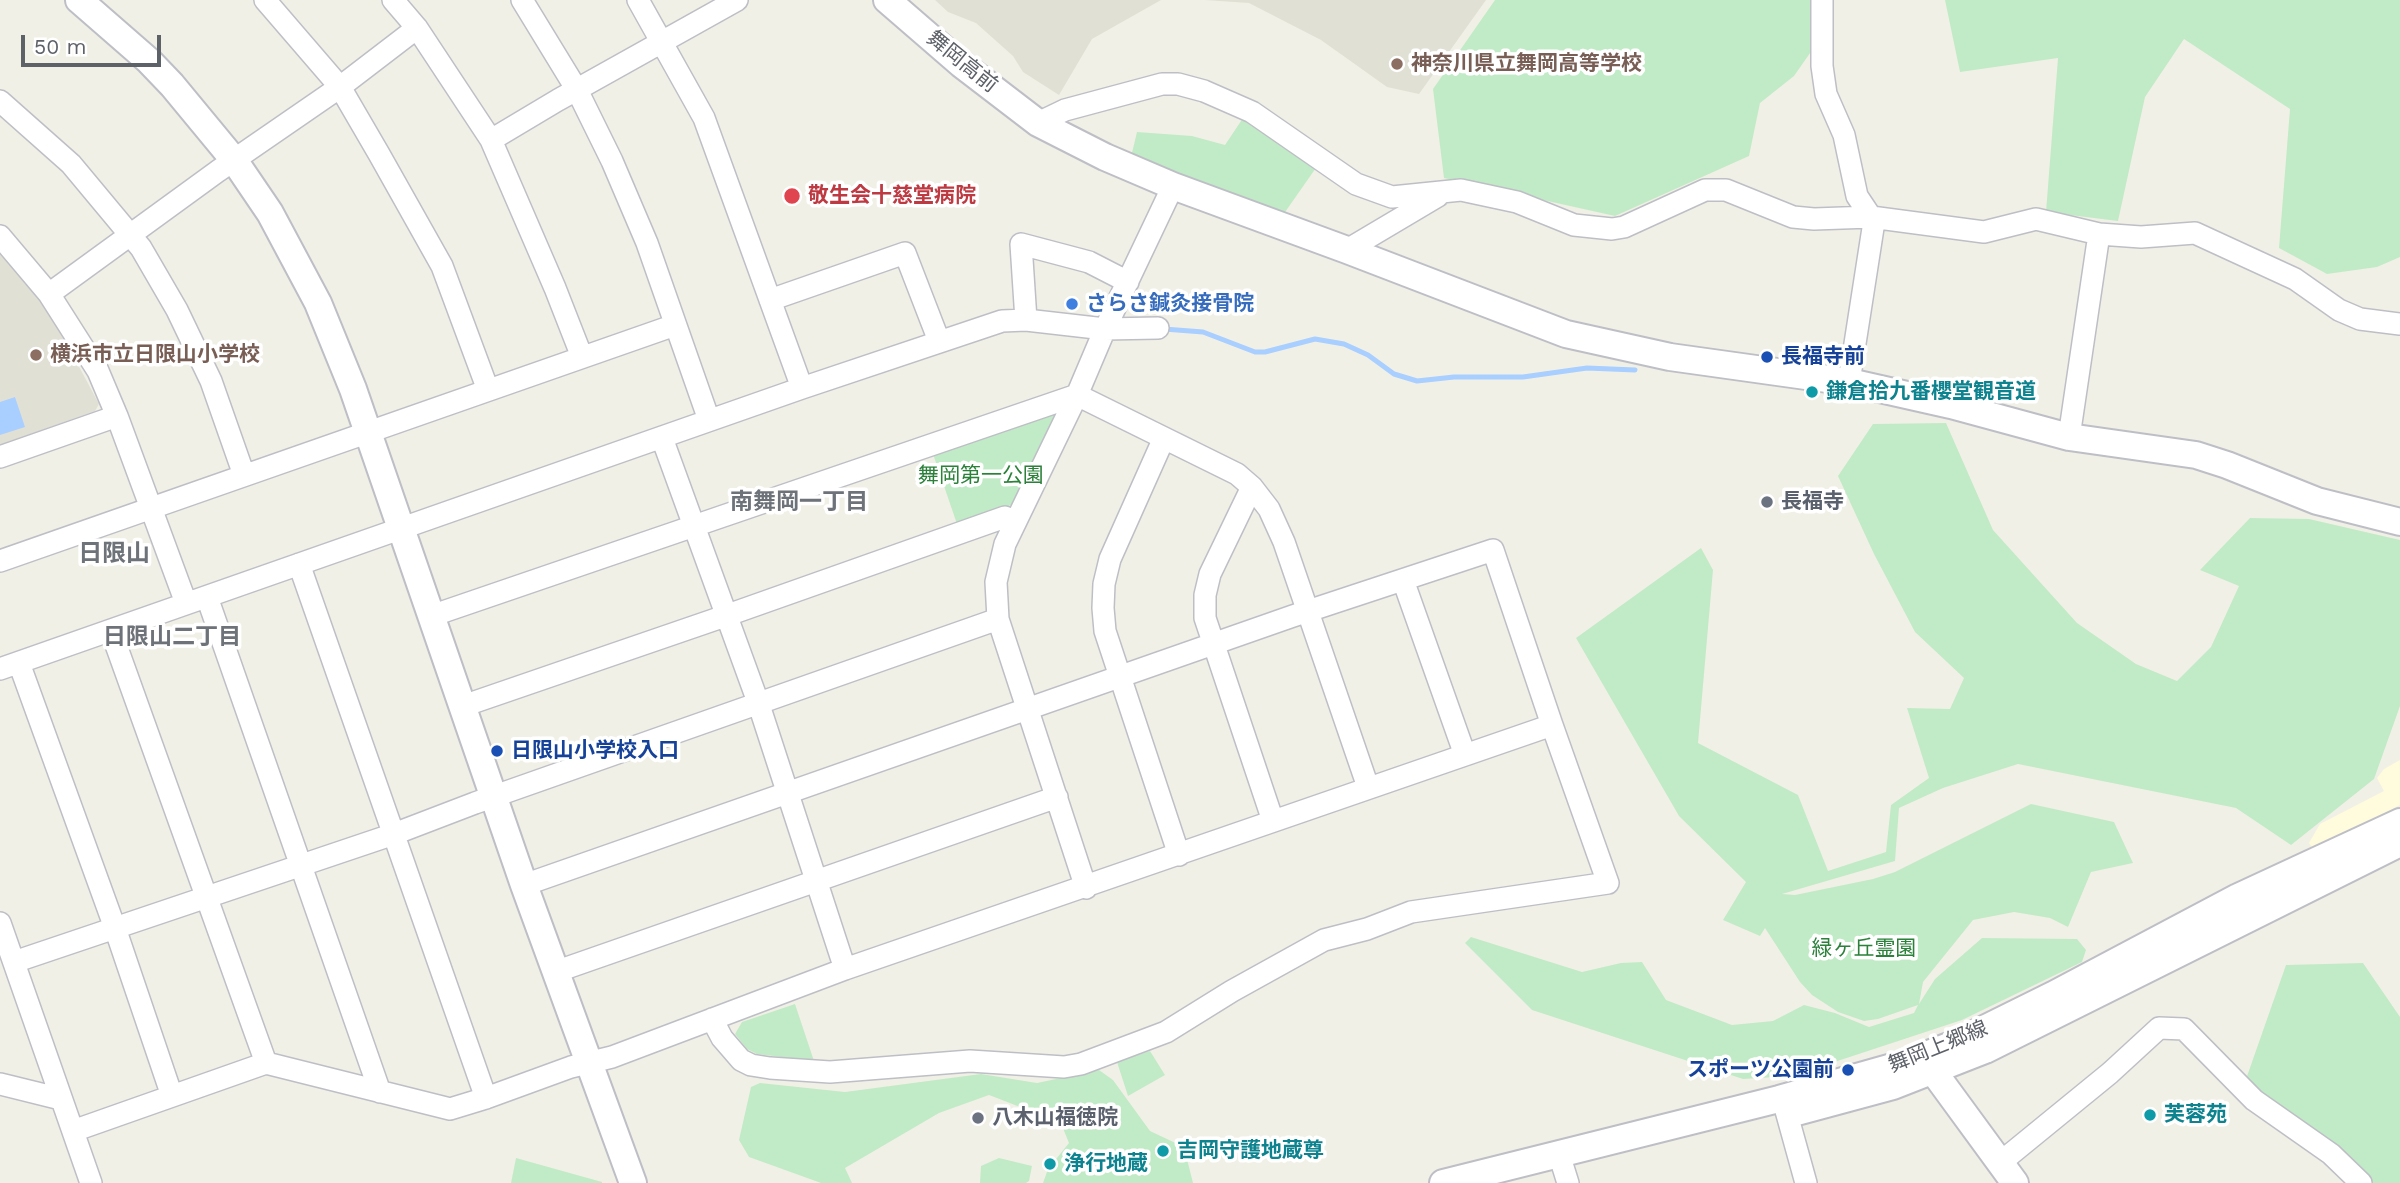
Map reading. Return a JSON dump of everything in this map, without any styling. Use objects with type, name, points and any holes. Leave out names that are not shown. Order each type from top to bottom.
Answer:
[{"type":"street","points":[[79,0],[149,61],[234,160],[270,213],[303,272],[332,334],[524,885],[633,1183]]},
{"type":"street","points":[[265,0],[340,87],[442,266],[488,390]]},
{"type":"street","points":[[393,0],[417,28],[491,140],[582,357]]},
{"type":"street","points":[[522,0],[577,90],[612,161],[647,243],[709,421]]},
{"type":"street","points":[[638,0],[704,118],[802,388]]},
{"type":"street","points":[[491,140],[737,0]]},
{"type":"street","name":"舞岡高前","points":[[887,0],[961,64],[1038,123],[1105,158],[1566,334],[1670,357],[1849,382],[1951,405],[2068,437],[2196,455],[2317,501],[2400,522]]},
{"type":"street","points":[[1822,0],[1822,66],[1826,94],[1844,135],[1857,197],[1871,217],[1873,228],[1849,382]]},
{"type":"street","points":[[49,294],[340,87],[417,28]]},
{"type":"street","points":[[1038,123],[1065,110],[1162,84],[1178,85],[1204,91],[1252,112],[1356,184],[1392,197],[1461,190],[1517,202],[1574,225],[1612,229],[1624,227],[1705,190],[1726,190],[1793,217],[1814,219],[1871,217],[1984,232],[2036,219],[2099,234],[2141,237],[2195,233],[2295,279],[2339,310],[2360,319],[2400,324]]},
{"type":"street","points":[[0,101],[71,164],[132,236],[177,310],[205,369],[244,475]]},
{"type":"street","points":[[1086,888],[998,619],[996,582],[1005,544],[1173,186]]},
{"type":"street","points":[[1347,250],[1446,192]]},
{"type":"street","points":[[2068,437],[2099,234]]},
{"type":"street","points":[[0,236],[49,294],[97,372],[117,416],[151,509],[197,600],[301,867],[380,1092]]},
{"type":"street","points":[[1026,320],[1021,244],[1089,262],[1128,282]]},
{"type":"street","points":[[770,300],[905,253],[939,341]]},
{"type":"street","points":[[172,1096],[115,928],[9,666],[802,388],[1002,321],[1026,320],[1105,329],[1158,328]]},
{"type":"street","points":[[0,561],[675,325]]},
{"type":"street","points":[[431,617],[1077,395],[1237,474],[1252,487],[1269,509],[1284,542],[1368,787]]},
{"type":"street","points":[[0,457],[117,416]]},
{"type":"street","points":[[662,438],[758,702],[845,970]]},
{"type":"street","points":[[1164,438],[1110,559],[1104,584],[1103,608],[1105,631],[1179,855]]},
{"type":"street","points":[[1252,487],[1210,574],[1205,596],[1205,618],[1273,821]]},
{"type":"street","points":[[463,706],[726,617],[1005,517],[1016,522]]},
{"type":"street","points":[[524,885],[1306,611],[1493,550],[1608,883],[1411,912],[1367,929],[1324,940],[1232,991],[1166,1032],[1081,1064],[1064,1067],[970,1061],[830,1072],[770,1068],[751,1065],[741,1060],[722,1038],[712,1019]]},
{"type":"street","points":[[299,564],[486,1098]]},
{"type":"street","points":[[1403,580],[1465,755]]},
{"type":"street","points":[[13,962],[301,867],[758,702],[998,619]]},
{"type":"street","points":[[111,631],[266,1063]]},
{"type":"street","points":[[73,1131],[266,1063],[450,1108],[571,1067],[621,1054],[845,970],[1552,725]]},
{"type":"street","points":[[555,972],[1057,797]]},
{"type":"street","name":"舞岡上郷線","points":[[1928,1063],[1954,1044],[2238,897],[2400,822]]},
{"type":"street","name":"舞岡上郷線","points":[[1511,1183],[1784,1107],[1903,1064],[1928,1063],[1986,1050],[2400,842]]},
{"type":"street","points":[[0,923],[91,1183]]},
{"type":"street","points":[[1928,1063],[2008,1172],[2159,1028],[2184,1029],[2254,1100],[2331,1154],[2361,1183]]},
{"type":"street","points":[[0,1084],[61,1099]]},
{"type":"street","points":[[1784,1107],[1806,1183]]},
{"type":"street","name":"舞岡上郷線","points":[[1443,1183],[1564,1169]]},
{"type":"shaded area","points":[[935,0],[1161,0],[1092,39],[1059,95],[1023,72],[1013,56],[976,23],[948,12]]},
{"type":"shaded area","name":"神奈川県立舞岡高等学校","points":[[1205,0],[1486,0],[1419,94],[1387,87],[1321,40],[1249,3]]},
{"type":"shaded area","name":"横浜市立日限山小学校","points":[[0,249],[46,305],[99,404],[95,411],[0,445]]},
{"type":"shaded area","points":[[2400,760],[2400,805],[2313,849],[2309,843],[2320,824],[2384,791],[2377,778],[2384,769]]},
{"type":"green space","points":[[1495,0],[1813,0],[1815,46],[1794,76],[1760,103],[1749,156],[1615,216],[1444,178],[1433,89]]},
{"type":"green space","points":[[1945,0],[2400,0],[2400,257],[2377,267],[2327,274],[2279,248],[2290,109],[2184,39],[2145,97],[2118,221],[2046,212],[2058,58],[1960,72]]},
{"type":"green space","points":[[1245,115],[1318,165],[1283,215],[1131,157],[1137,132],[1192,136],[1225,145]]},
{"type":"green space","name":"舞岡第一公園","points":[[1059,411],[1011,505],[957,524],[933,454]]},
{"type":"green space","name":"緑ヶ丘霊園","points":[[1946,423],[1993,530],[2077,623],[2136,664],[2177,681],[2211,647],[2239,586],[2200,570],[2250,518],[2309,519],[2400,540],[2400,706],[2374,779],[2291,845],[2236,808],[2018,764],[1943,788],[1899,808],[1895,861],[1782,894],[1795,895],[1895,872],[2031,804],[2114,822],[2133,863],[2091,872],[2068,927],[2050,918],[2014,912],[1973,920],[1923,982],[1919,1004],[1935,979],[1982,938],[2077,939],[2086,950],[2082,962],[1962,1020],[1792,1076],[1743,1079],[1532,1010],[1465,943],[1471,937],[1582,972],[1621,963],[1642,962],[1666,1000],[1732,1025],[1773,1021],[1804,1005],[1835,1013],[1869,1027],[1914,1013],[1918,1005],[1864,1021],[1838,1012],[1812,995],[1800,982],[1765,928],[1760,936],[1723,920],[1746,882],[1679,816],[1576,638],[1701,548],[1713,570],[1698,743],[1798,795],[1828,871],[1886,852],[1891,805],[1929,778],[1907,708],[1950,709],[1964,678],[1915,632],[1874,554],[1838,476],[1873,424]]},
{"type":"green space","points":[[2363,963],[2400,1017],[2400,1183],[2371,1183],[2245,1082],[2286,965]]},
{"type":"green space","points":[[795,1004],[814,1061],[757,1054],[747,1049],[735,1034],[742,1022]]},
{"type":"green space","points":[[1150,1051],[1165,1075],[1128,1096],[1117,1062]]},
{"type":"green space","points":[[1099,1070],[1113,1080],[1150,1131],[1184,1147],[1193,1183],[1043,1183],[1048,1169],[1069,1143],[1058,1116],[1033,1112],[989,1095],[939,1113],[845,1168],[852,1183],[821,1183],[749,1157],[739,1140],[751,1087],[760,1083],[845,1092],[981,1074],[1037,1083]]},
{"type":"green space","points":[[516,1158],[602,1182],[602,1183],[511,1183]]},
{"type":"green space","points":[[999,1158],[1032,1166],[1029,1181],[980,1183],[981,1166]]},
{"type":"water","points":[[15,397],[25,427],[0,435],[0,402]]},
{"type":"waterway","points":[[1164,329],[1203,332],[1255,352],[1265,352],[1315,339],[1344,344],[1368,355],[1394,374],[1417,381],[1454,377],[1523,377],[1587,368],[1635,370]]},
{"type":"place","name":"神奈川県立舞岡高等学校","points":[[1397,64]]},
{"type":"place","name":"敬生会十慈堂病院","points":[[792,196]]},
{"type":"place","name":"さらさ鍼灸接骨院","points":[[1072,304]]},
{"type":"place","name":"横浜市立日限山小学校","points":[[36,355]]},
{"type":"place","name":"長福寺前","points":[[1767,357]]},
{"type":"place","name":"鎌倉拾九番櫻堂観音道","points":[[1812,392]]},
{"type":"place","name":"長福寺","points":[[1767,502]]},
{"type":"place","name":"日限山小学校入口","points":[[497,751]]},
{"type":"place","name":"スポーツ公園前","points":[[1848,1070]]},
{"type":"place","name":"芙蓉苑","points":[[2150,1115]]},
{"type":"place","name":"八木山福徳院","points":[[978,1118]]},
{"type":"place","name":"吉岡守護地蔵尊","points":[[1163,1151]]},
{"type":"place","name":"浄行地蔵","points":[[1050,1164]]},
{"type":"district","name":"南舞岡一丁目","points":[[799,502]]},
{"type":"district","name":"日限山","points":[[114,554]]},
{"type":"district","name":"日限山二丁目","points":[[172,637]]}]
